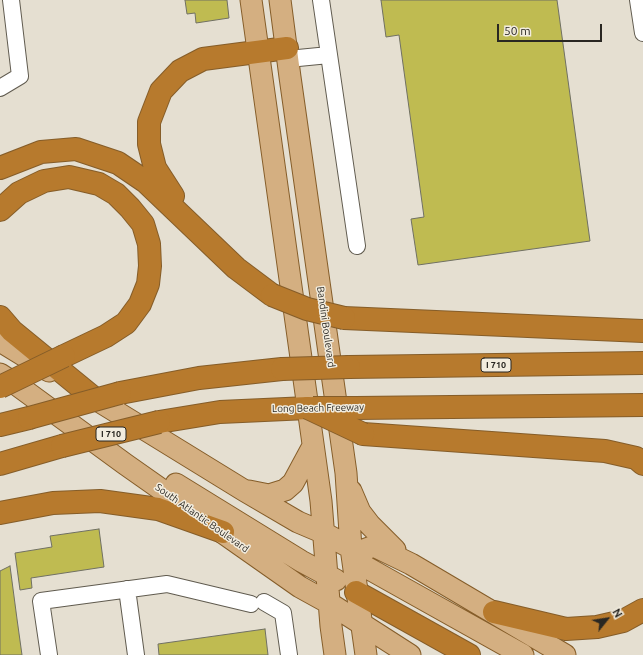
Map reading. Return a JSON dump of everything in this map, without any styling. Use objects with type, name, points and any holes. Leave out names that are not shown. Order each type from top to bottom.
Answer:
[{"type":"highway","points":[[191,224],[155,168],[149,144],[149,122],[161,91],[180,71],[203,59],[258,52],[288,54]]},
{"type":"highway","points":[[0,168],[41,152],[76,149],[118,163],[146,182],[236,268],[272,295],[307,309],[344,318],[643,331]]},
{"type":"highway","points":[[0,210],[19,193],[44,180],[69,177],[99,184],[116,194],[130,208],[142,224],[149,244],[150,266],[148,284],[140,304],[126,323],[106,336],[0,386]]},
{"type":"highway","points":[[0,317],[12,331],[95,399]]},
{"type":"highway","name":"I 710","points":[[0,425],[120,393],[200,378],[282,369],[643,363]]},
{"type":"highway","name":"Long Beach Freeway","points":[[0,464],[62,446],[159,422],[220,412],[298,408],[643,405]]},
{"type":"highway","points":[[298,408],[363,434],[605,451],[636,458],[643,464]]},
{"type":"highway","points":[[0,513],[53,503],[100,501],[158,509],[223,532]]},
{"type":"highway","points":[[356,592],[469,655]]},
{"type":"highway","points":[[494,612],[566,629],[596,627],[623,621],[643,610]]},
{"type":"main road","points":[[251,0],[313,446],[324,533],[330,626],[335,655]]},
{"type":"main road","name":"Bandini Boulevard","points":[[280,0],[346,473],[354,550],[356,592],[366,655]]},
{"type":"main road","points":[[0,341],[298,522],[324,533],[354,550],[364,566],[523,655]]},
{"type":"main road","name":"South Atlantic Boulevard","points":[[0,374],[300,587],[329,603],[410,655]]},
{"type":"main road","points":[[245,490],[269,495],[285,490],[293,483],[313,446]]},
{"type":"main road","points":[[125,464],[179,486],[301,561],[327,574],[356,592]]},
{"type":"main road","points":[[346,473],[360,512],[381,537],[411,564]]},
{"type":"main road","points":[[354,550],[374,546],[411,564],[565,655]]},
{"type":"lane","points":[[0,88],[20,76],[11,0]]},
{"type":"lane","points":[[322,0],[357,246]]},
{"type":"lane","points":[[638,0],[643,33]]},
{"type":"lane","points":[[288,54],[329,55]]},
{"type":"lane","points":[[48,655],[41,601],[167,584],[258,603],[283,613],[289,655]]},
{"type":"lane","points":[[127,589],[136,655]]},
{"type":"building","points":[[185,0],[227,0],[229,18],[196,23],[195,13],[187,14]]},
{"type":"building","points":[[381,0],[557,0],[590,241],[418,265],[411,219],[424,217],[399,35],[386,37]]},
{"type":"building","points":[[99,529],[104,567],[31,578],[32,588],[20,590],[15,553],[52,547],[50,536]]},
{"type":"building","points":[[10,566],[22,655],[0,655],[0,571]]},
{"type":"building","points":[[265,629],[268,655],[159,655],[158,644]]}]
